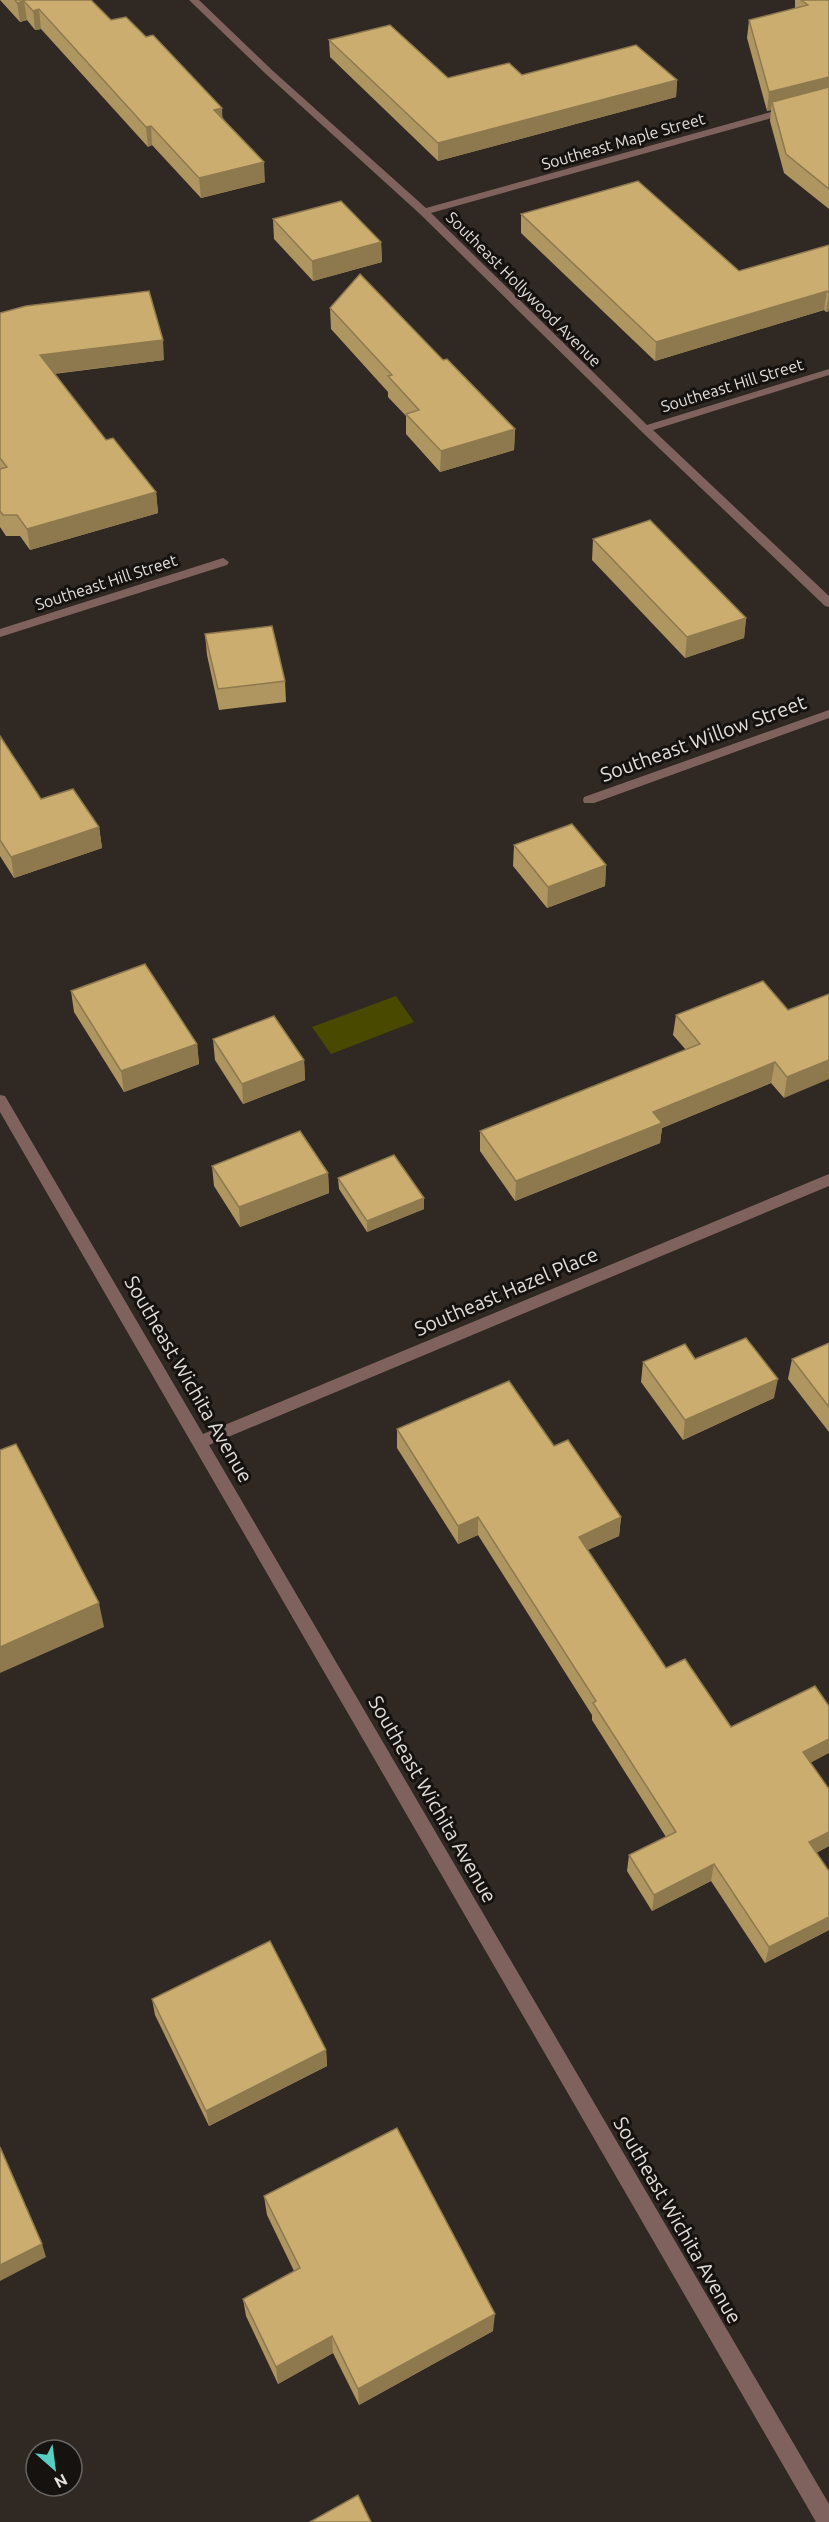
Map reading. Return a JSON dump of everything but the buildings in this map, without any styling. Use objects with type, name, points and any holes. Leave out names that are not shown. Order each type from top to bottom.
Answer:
[{"type":"street","name":"Southeast Hollywood Avenue","points":[[194,0],[270,73],[424,212],[645,429],[829,603]]},
{"type":"street","name":"Southeast Maple Street","points":[[424,212],[829,99]]},
{"type":"street","name":"Southeast Hill Street","points":[[645,429],[829,372]]},
{"type":"street","name":"Southeast Hill Street","points":[[0,633],[222,562]]},
{"type":"street","name":"Southeast Willow Street","points":[[589,800],[829,714]]},
{"type":"street","name":"Southeast Wichita Avenue","points":[[0,1100],[828,2522]]},
{"type":"street","name":"Southeast Hazel Place","points":[[199,1442],[829,1180]]},
{"type":"shaded area","points":[[396,996],[414,1022],[331,1054],[312,1027]]}]
